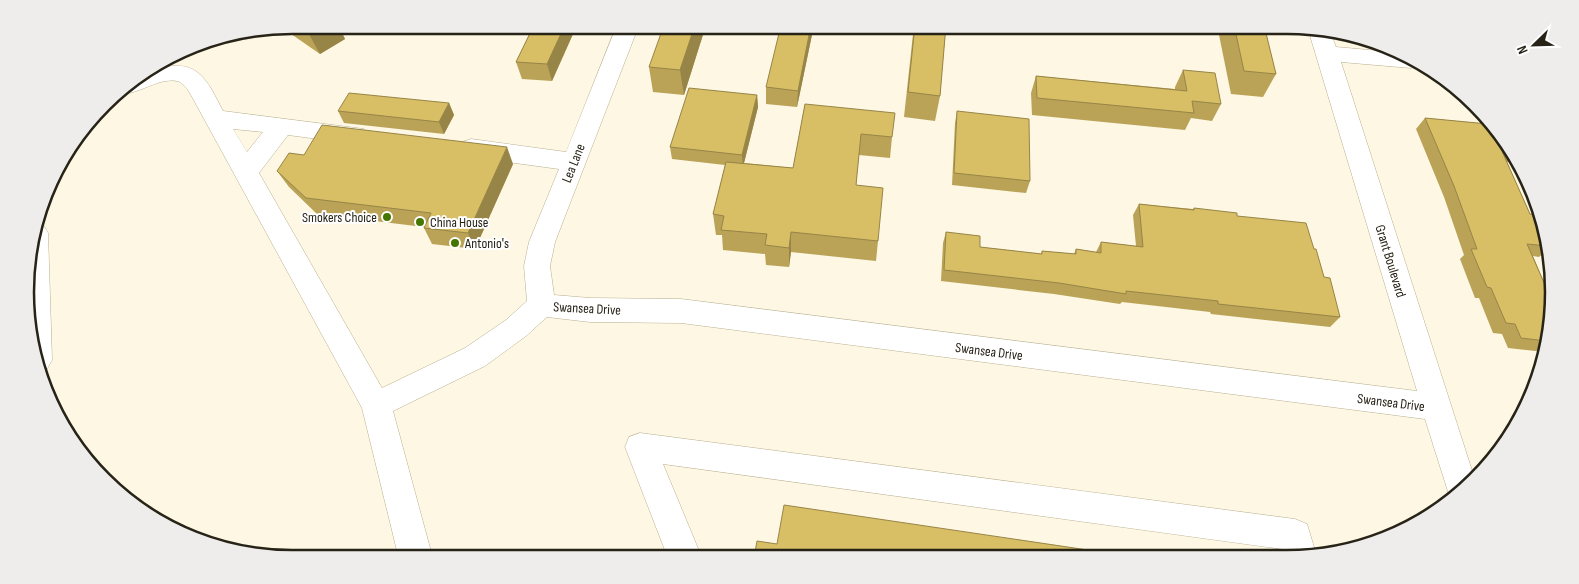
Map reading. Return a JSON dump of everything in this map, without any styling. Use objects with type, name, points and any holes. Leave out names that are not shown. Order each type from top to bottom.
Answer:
[{"type":"street","name":"Lea Lane","points":[[541,306],[537,266],[542,242],[624,34]]},
{"type":"street","points":[[1323,42],[1396,58]]},
{"type":"street","name":"Grant Boulevard","points":[[1323,42],[1460,483]]},
{"type":"street","points":[[142,82],[171,74],[183,74],[195,82],[216,118],[376,405],[414,550]]},
{"type":"street","points":[[216,118],[377,138]]},
{"type":"street","points":[[246,172],[266,144],[282,126]]},
{"type":"street","points":[[452,146],[574,162]]},
{"type":"street","points":[[35,263],[37,329]]},
{"type":"street","points":[[376,405],[475,357],[516,328],[541,306]]},
{"type":"street","name":"Swansea Drive","points":[[541,306],[590,310],[681,311],[1436,408]]},
{"type":"street","points":[[682,550],[640,447],[1295,535],[1298,550]]},
{"type":"building","points":[[530,34],[561,34],[547,64],[516,62]]},
{"type":"building","points":[[661,34],[692,34],[680,70],[649,67]]},
{"type":"building","points":[[779,34],[809,34],[798,91],[766,87]]},
{"type":"building","points":[[914,34],[945,34],[940,96],[908,92]]},
{"type":"building","points":[[1236,34],[1266,34],[1276,74],[1244,71]]},
{"type":"building","points":[[1183,70],[1215,73],[1221,104],[1192,101],[1194,113],[1037,98],[1036,76],[1187,91]]},
{"type":"building","points":[[689,88],[757,95],[742,155],[670,147]]},
{"type":"building","points":[[349,93],[449,103],[439,122],[338,111]]},
{"type":"building","points":[[805,104],[895,113],[892,137],[861,134],[856,185],[883,188],[878,241],[791,232],[789,248],[765,245],[767,234],[721,230],[724,216],[713,214],[726,162],[793,168]]},
{"type":"building","points":[[957,111],[1029,119],[1030,181],[954,173]]},
{"type":"building","points":[[1425,118],[1482,123],[1502,149],[1530,214],[1533,214],[1540,242],[1541,245],[1527,244],[1545,285],[1545,309],[1540,340],[1521,338],[1515,324],[1506,323],[1491,288],[1487,287],[1471,249],[1477,249],[1454,186]]},
{"type":"building","points":[[322,125],[507,147],[468,233],[424,228],[431,213],[306,198],[277,171],[289,153],[304,155]]},
{"type":"building","points":[[1139,204],[1194,210],[1194,208],[1237,213],[1237,216],[1306,223],[1324,277],[1330,278],[1340,317],[1218,304],[1218,301],[1126,291],[1126,294],[1059,283],[944,270],[946,232],[980,236],[980,247],[1042,254],[1042,251],[1076,254],[1076,249],[1101,253],[1101,242],[1143,247]]},
{"type":"building","points":[[784,505],[1088,550],[755,550],[757,541],[777,544]]},
{"type":"place","name":"Smokers Choice","points":[[387,217]]},
{"type":"place","name":"China House","points":[[420,222]]},
{"type":"place","name":"Antonio's","points":[[455,243]]}]
